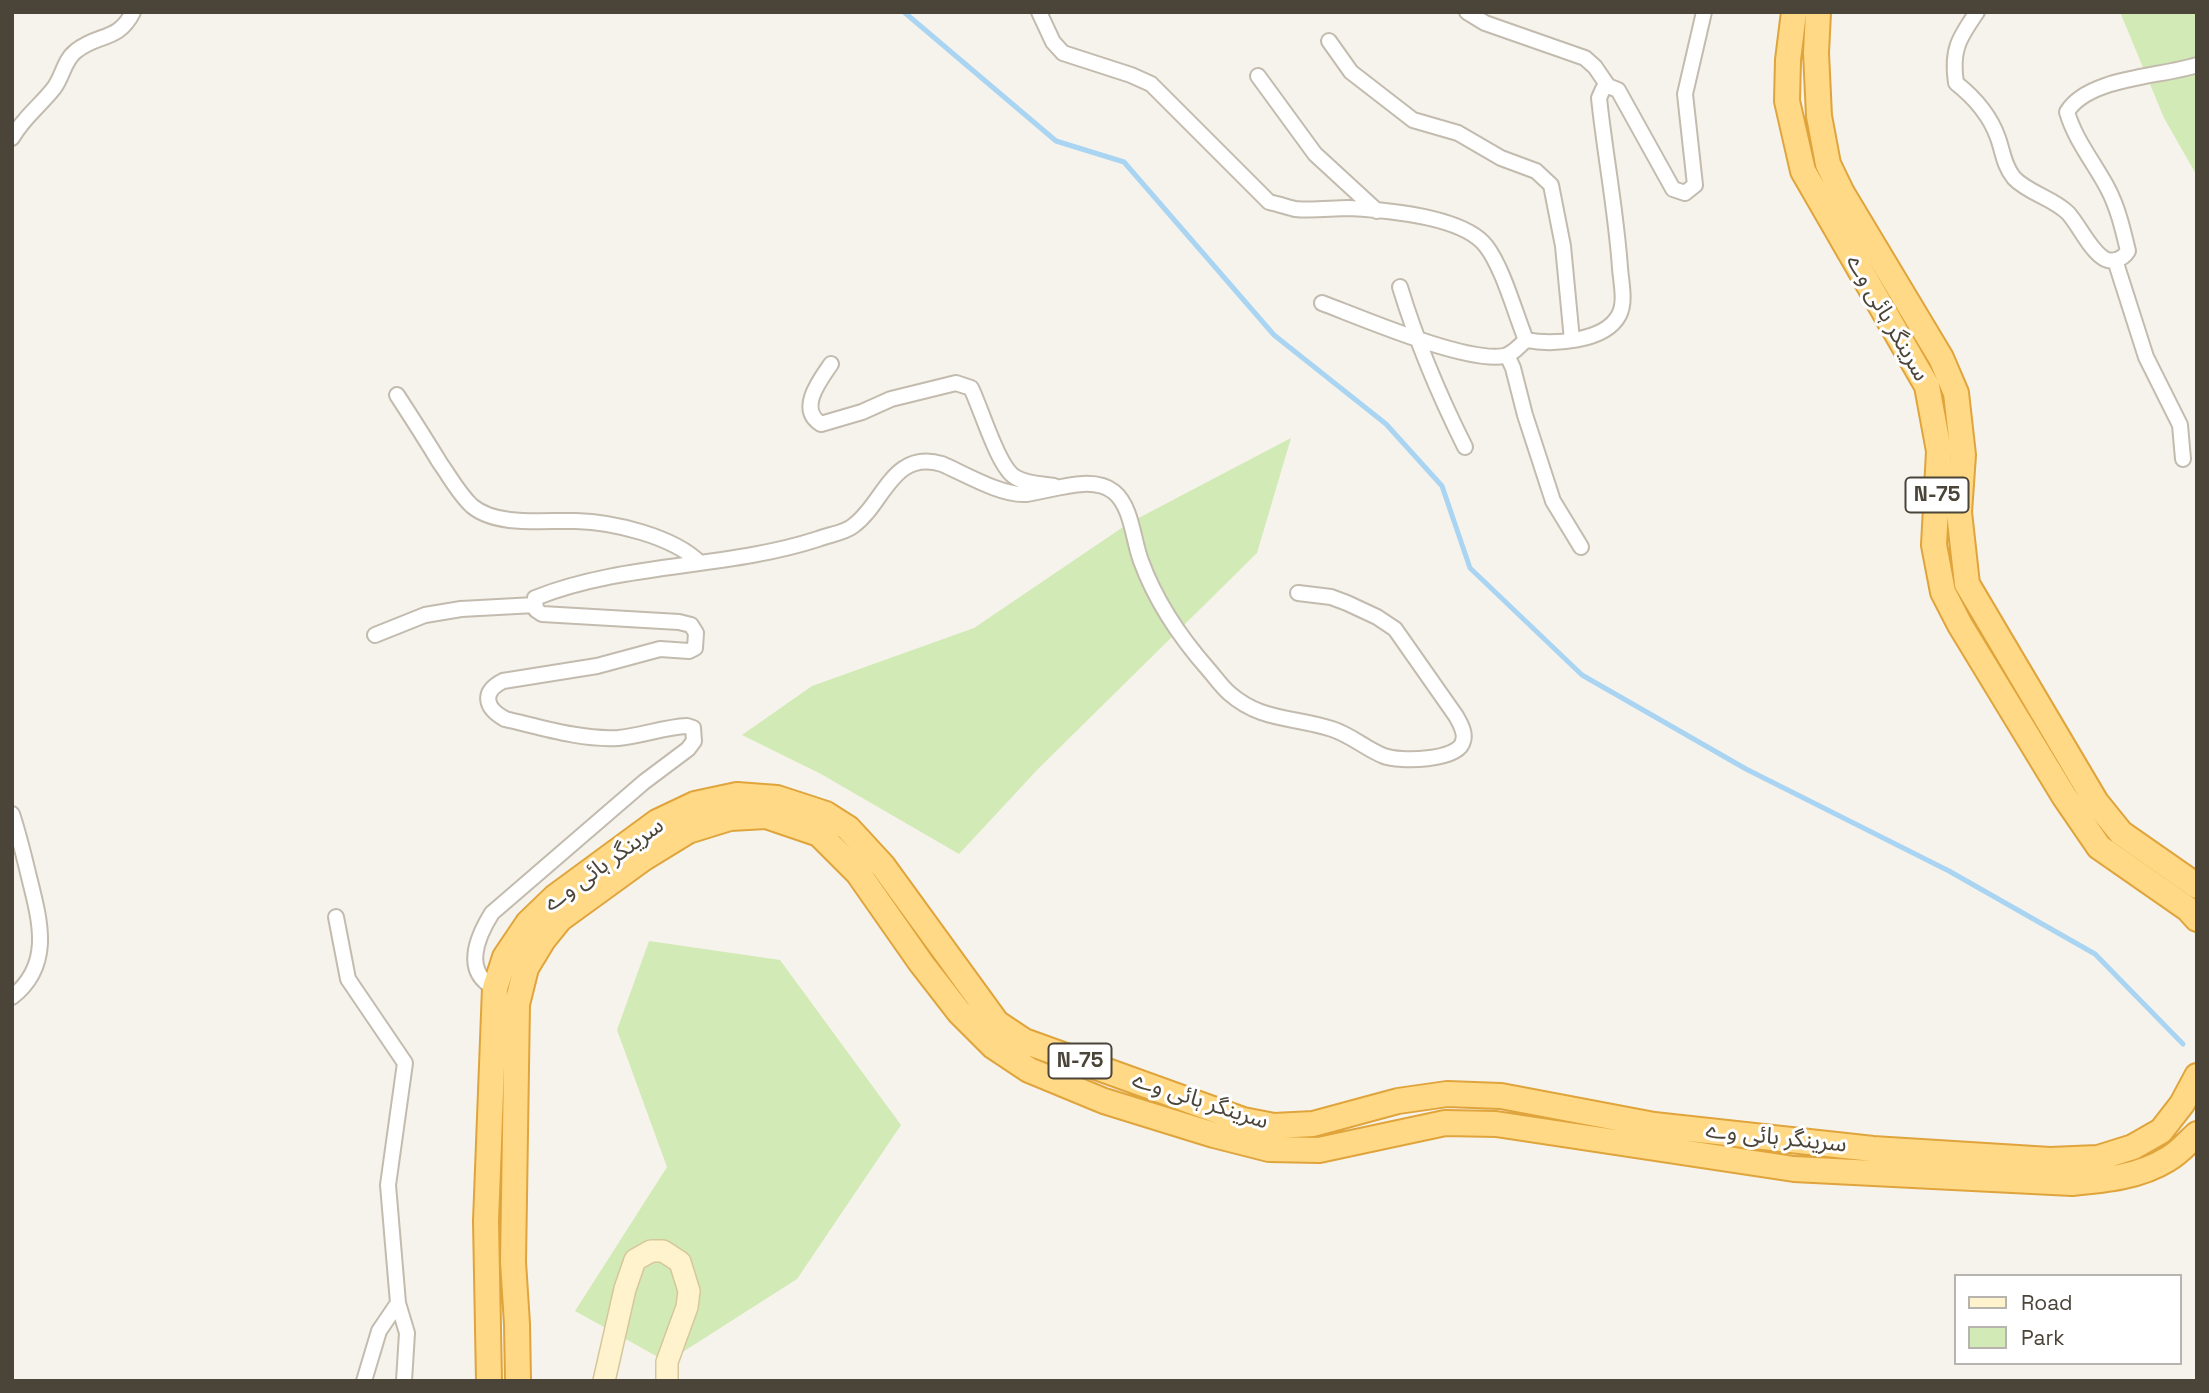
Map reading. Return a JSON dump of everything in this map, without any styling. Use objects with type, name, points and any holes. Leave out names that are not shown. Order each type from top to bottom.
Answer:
[{"type":"highway","name":"سرینگر ہائی وے","points":[[1794,12],[1788,60],[1787,100],[1803,171],[1927,386],[1939,451],[1934,545],[1943,592],[1960,625],[2057,785],[2099,847],[2180,903],[2197,919]]},
{"type":"highway","name":"سرینگر ہائی وے","points":[[1818,12],[1816,53],[1819,116],[1828,164],[1842,193],[1941,358],[1956,393],[1963,455],[1959,512],[1967,584],[2096,802],[2121,832],[2197,886]]},
{"type":"highway","name":"سرینگر ہائی وے","points":[[489,1381],[486,1221],[495,988],[505,957],[528,923],[555,897],[657,822],[695,804],[737,796],[777,798],[826,814],[848,828],[883,866],[997,1023],[1024,1041],[1243,1119],[1274,1126],[1313,1124],[1398,1101],[1447,1094],[1501,1096],[1654,1125],[1859,1147],[2050,1160],[2098,1158],[2133,1147],[2161,1131],[2182,1104],[2197,1076]]},
{"type":"highway","name":"سرینگر ہائی وے","points":[[518,1381],[513,1262],[517,1004],[526,968],[559,919],[643,858],[688,831],[730,818],[766,816],[818,834],[858,873],[959,1012],[993,1046],[1029,1070],[1104,1101],[1269,1149],[1319,1150],[1445,1123],[1496,1124],[1794,1169],[2072,1182],[2108,1179],[2140,1172],[2170,1159],[2197,1134]]},
{"type":"main road","points":[[604,1381],[625,1289],[635,1260],[650,1251],[663,1251],[680,1262],[690,1291],[667,1362],[667,1381]]},
{"type":"street","points":[[12,138],[21,122],[55,86],[73,53],[83,45],[122,29],[133,12]]},
{"type":"street","points":[[1039,12],[1053,41],[1063,52],[1151,84],[1269,202],[1296,209],[1346,208],[1377,211],[1441,222],[1476,236],[1485,244],[1497,266],[1526,340]]},
{"type":"street","points":[[1467,12],[1485,23],[1585,58],[1608,86],[1618,90],[1625,100],[1673,189],[1685,192],[1695,185],[1685,94],[1704,12]]},
{"type":"street","points":[[1977,12],[1957,41],[1954,70],[1956,83],[1990,118],[2004,162],[2014,178],[2066,211],[2098,254],[2106,260],[2124,257],[2128,251],[2117,209],[2067,112],[2071,105],[2081,98],[2113,83],[2197,65]]},
{"type":"street","points":[[1329,41],[1351,72],[1413,120],[1458,133],[1501,158],[1536,171],[1551,185],[1563,246],[1572,340]]},
{"type":"street","points":[[1258,76],[1315,154],[1377,211]]},
{"type":"street","points":[[1322,303],[1463,352],[1494,356],[1507,355],[1526,340],[1572,340],[1592,335],[1613,323],[1622,302],[1617,227],[1599,98],[1603,89],[1608,86]]},
{"type":"street","points":[[2115,260],[2146,357],[2180,425],[2183,460]]},
{"type":"street","points":[[1400,288],[1415,337],[1436,390],[1465,447]]},
{"type":"street","points":[[1507,355],[1553,501],[1580,547]]},
{"type":"street","points":[[831,364],[815,388],[810,406],[815,421],[821,424],[853,415],[891,399],[957,383],[964,384],[971,388],[994,444],[1013,476],[1058,487]]},
{"type":"street","points":[[397,395],[458,491],[474,508],[513,521],[579,521],[630,529],[678,546],[700,563]]},
{"type":"street","points":[[495,988],[485,983],[476,966],[483,927],[492,913],[644,782],[688,749],[694,741],[695,732],[687,726],[614,738],[587,736],[505,719],[493,713],[489,704],[489,692],[492,686],[503,681],[597,666],[660,649],[689,651],[695,648],[696,634],[691,625],[542,614],[536,610],[535,598],[592,581],[803,544],[851,528],[891,478],[917,462],[931,461],[942,464],[1015,494],[1046,491],[1065,485],[1100,486],[1113,491],[1128,513],[1141,562],[1168,620],[1228,692],[1252,710],[1270,717],[1297,719],[1336,730],[1385,756],[1407,761],[1451,752],[1461,746],[1464,741],[1462,727],[1456,716],[1395,629],[1377,617],[1331,597],[1298,593]]},
{"type":"street","points":[[375,635],[425,615],[535,605]]},
{"type":"street","points":[[12,814],[42,929],[32,976],[24,988],[12,997]]},
{"type":"street","points":[[336,917],[348,979],[405,1063],[388,1185],[398,1303],[407,1333],[404,1381]]},
{"type":"street","points":[[364,1381],[379,1332],[398,1303]]},
{"type":"green space","points":[[2120,12],[2197,12],[2197,176],[2164,118]]},
{"type":"green space","points":[[1291,438],[1257,553],[1038,769],[959,854],[821,774],[742,735],[812,686],[974,628],[1129,523]]},
{"type":"green space","points":[[649,941],[780,960],[901,1125],[797,1279],[667,1362],[575,1311],[667,1167],[617,1030]]},
{"type":"waterway","points":[[904,12],[1056,141],[1124,162],[1274,335],[1386,424],[1442,486],[1470,568],[1582,675],[1746,769],[1949,871],[2095,954],[2183,1044]]}]
